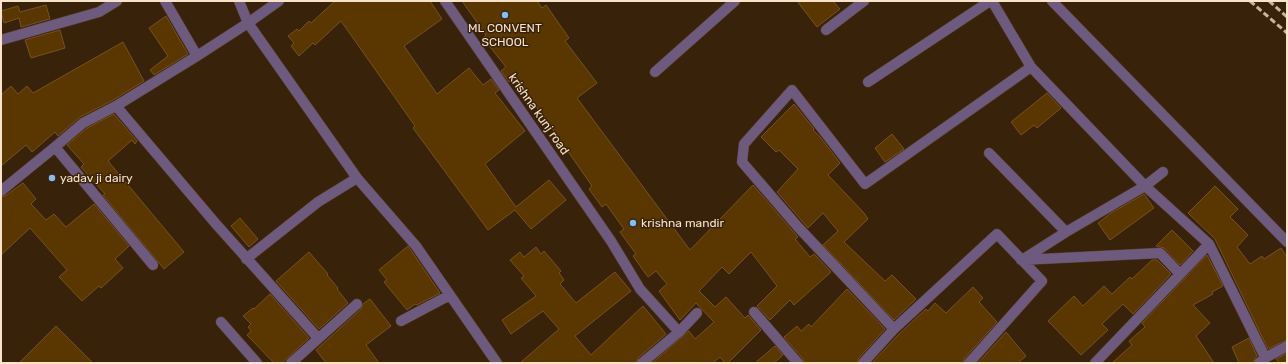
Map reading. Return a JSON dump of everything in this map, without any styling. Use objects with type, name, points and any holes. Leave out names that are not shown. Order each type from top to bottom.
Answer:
[{"type":"street","points":[[1,40],[99,12],[117,1]]},
{"type":"street","points":[[165,1],[197,56]]},
{"type":"street","points":[[239,1],[248,23],[357,178],[416,246],[497,363]]},
{"type":"street","points":[[1,191],[83,123],[116,106],[197,56],[279,1]]},
{"type":"street","name":"krishna kunj road","points":[[444,1],[612,241],[640,289],[679,332]]},
{"type":"street","points":[[655,72],[735,1]]},
{"type":"street","points":[[826,30],[864,1]]},
{"type":"street","points":[[868,82],[991,1],[1031,67],[1145,186],[1209,244],[1267,360],[1287,346]]},
{"type":"street","points":[[1052,1],[1287,242]]},
{"type":"street","points":[[894,329],[798,227],[742,162],[744,144],[792,90],[865,184],[1031,67]]},
{"type":"street","points":[[116,106],[246,259],[318,338]]},
{"type":"street","points":[[55,147],[153,265]]},
{"type":"street","points":[[989,153],[1066,232]]},
{"type":"street","points":[[1021,260],[1145,186],[1162,172]]},
{"type":"street","points":[[246,259],[318,202],[357,178]]},
{"type":"street","points":[[863,363],[894,329],[997,234],[1042,280],[969,363]]},
{"type":"street","points":[[1095,363],[1209,244]]},
{"type":"street","points":[[1021,260],[1160,253],[1180,274]]},
{"type":"street","points":[[401,321],[450,295]]},
{"type":"street","points":[[291,363],[357,304]]},
{"type":"street","points":[[754,312],[798,363]]},
{"type":"street","points":[[642,363],[679,332],[696,314]]},
{"type":"street","points":[[221,322],[257,363]]},
{"type":"building","points":[[335,1],[430,1],[442,19],[404,46],[437,94],[469,68],[483,85],[491,79],[499,90],[495,93],[525,131],[485,164],[516,207],[549,180],[566,200],[531,229],[515,210],[488,230],[413,128],[415,126],[341,21],[315,45],[313,43],[299,56],[291,46],[294,43],[288,36],[297,29],[299,31],[309,21],[311,23]]},
{"type":"building","points":[[462,1],[537,1],[542,8],[546,5],[569,38],[565,41],[597,83],[577,98],[690,250],[753,185],[798,237],[795,239],[810,257],[814,254],[831,272],[794,305],[790,300],[770,320],[757,306],[777,286],[751,252],[729,274],[722,267],[699,291],[715,307],[726,297],[745,318],[748,315],[761,330],[728,363],[725,363],[720,357],[713,363],[652,363],[689,331],[695,339],[714,322],[696,303],[680,320],[659,291],[667,284],[656,271],[648,277],[633,256],[636,254],[620,232],[624,229],[606,204],[602,207],[589,189],[592,186],[542,114],[513,79],[509,82],[501,71],[506,67],[483,38],[486,35]]},
{"type":"building","points":[[797,1],[833,1],[840,9],[817,27]]},
{"type":"building","points":[[46,5],[50,19],[21,27],[19,18],[4,23],[1,11],[18,6],[20,12]]},
{"type":"building","points":[[166,16],[188,54],[154,75],[150,70],[168,56],[149,28]]},
{"type":"building","points":[[60,30],[65,48],[31,58],[25,40]]},
{"type":"building","points":[[123,42],[144,81],[113,100],[80,117],[58,136],[55,132],[32,152],[26,145],[1,166],[1,95],[11,86],[18,94],[27,86],[33,93]]},
{"type":"building","points":[[1047,93],[1061,108],[1037,128],[1034,125],[1021,135],[1011,122]]},
{"type":"building","points":[[794,104],[840,163],[828,175],[868,219],[844,242],[885,281],[892,275],[916,299],[894,320],[823,245],[838,231],[823,213],[808,228],[777,192],[798,169],[779,150],[776,152],[761,137]]},
{"type":"building","points":[[114,114],[137,141],[135,144],[132,140],[108,161],[184,252],[164,269],[103,195],[105,194],[81,167],[84,164],[67,145],[87,128]]},
{"type":"building","points":[[892,134],[904,149],[885,162],[875,148]]},
{"type":"building","points":[[23,183],[36,199],[31,204],[46,220],[54,214],[66,227],[94,204],[129,246],[115,259],[123,268],[101,288],[99,286],[82,301],[59,277],[67,270],[30,228],[1,255],[1,197],[5,196]]},
{"type":"building","points":[[1215,186],[1238,209],[1230,217],[1248,235],[1237,247],[1250,264],[1262,256],[1264,259],[1281,248],[1287,257],[1287,340],[1268,349],[1215,239],[1188,213]]},
{"type":"building","points":[[1144,194],[1154,208],[1110,240],[1098,223],[1111,213]]},
{"type":"building","points":[[240,218],[258,239],[249,247],[231,226]]},
{"type":"building","points":[[1172,230],[1193,251],[1180,265],[1164,248],[1156,246]]},
{"type":"building","points":[[408,246],[440,293],[417,305],[415,304],[407,310],[384,282],[387,280],[379,270]]},
{"type":"building","points":[[536,247],[541,254],[544,251],[561,271],[559,273],[564,280],[560,284],[576,303],[615,272],[631,291],[575,336],[591,355],[643,306],[666,334],[638,358],[636,363],[520,363],[559,329],[543,311],[511,334],[502,320],[536,296],[521,278],[524,276],[510,260],[520,252],[524,257]]},
{"type":"building","points":[[309,252],[328,274],[327,275],[348,303],[319,329],[276,281]]},
{"type":"building","points":[[1207,255],[1223,286],[1212,292],[1213,294],[1193,305],[1210,323],[1196,336],[1214,363],[1112,363],[1132,345],[1129,341],[1145,327],[1142,323]]},
{"type":"building","points":[[1152,260],[1157,260],[1171,274],[1133,314],[1123,304],[1102,324],[1108,330],[1081,355],[1048,321],[1074,296],[1083,306],[1104,286],[1112,294],[1130,277],[1132,279]]},
{"type":"building","points":[[973,287],[983,298],[979,302],[997,322],[964,359],[963,363],[872,363],[899,334],[926,309],[928,311],[935,303],[946,313]]},
{"type":"building","points":[[847,289],[885,329],[858,359],[857,363],[804,363],[803,359],[784,337],[797,326],[801,331],[809,324],[811,327]]},
{"type":"building","points":[[270,294],[309,338],[282,363],[274,363],[247,335],[251,331],[248,327],[251,324],[243,316],[253,308],[254,309]]},
{"type":"building","points":[[370,299],[391,326],[366,345],[379,363],[326,363],[316,350]]},
{"type":"building","points":[[56,326],[93,363],[19,363]]},
{"type":"building","points":[[1006,332],[1026,356],[1018,363],[978,363]]},
{"type":"building","points":[[1249,338],[1257,356],[1253,363],[1239,363],[1232,347]]},
{"type":"building","points":[[775,346],[783,355],[774,363],[755,363]]},
{"type":"building","points":[[1287,353],[1287,363],[1279,363],[1276,359]]},
{"type":"railway","points":[[1250,1],[1287,33]]},
{"type":"railway","points":[[1269,1],[1287,17]]},
{"type":"place","name":"ML CONVENT SCHOOL","points":[[505,15]]},
{"type":"place","name":"yadav ji dairy","points":[[52,178]]},
{"type":"place","name":"krishna mandir","points":[[633,223]]}]
